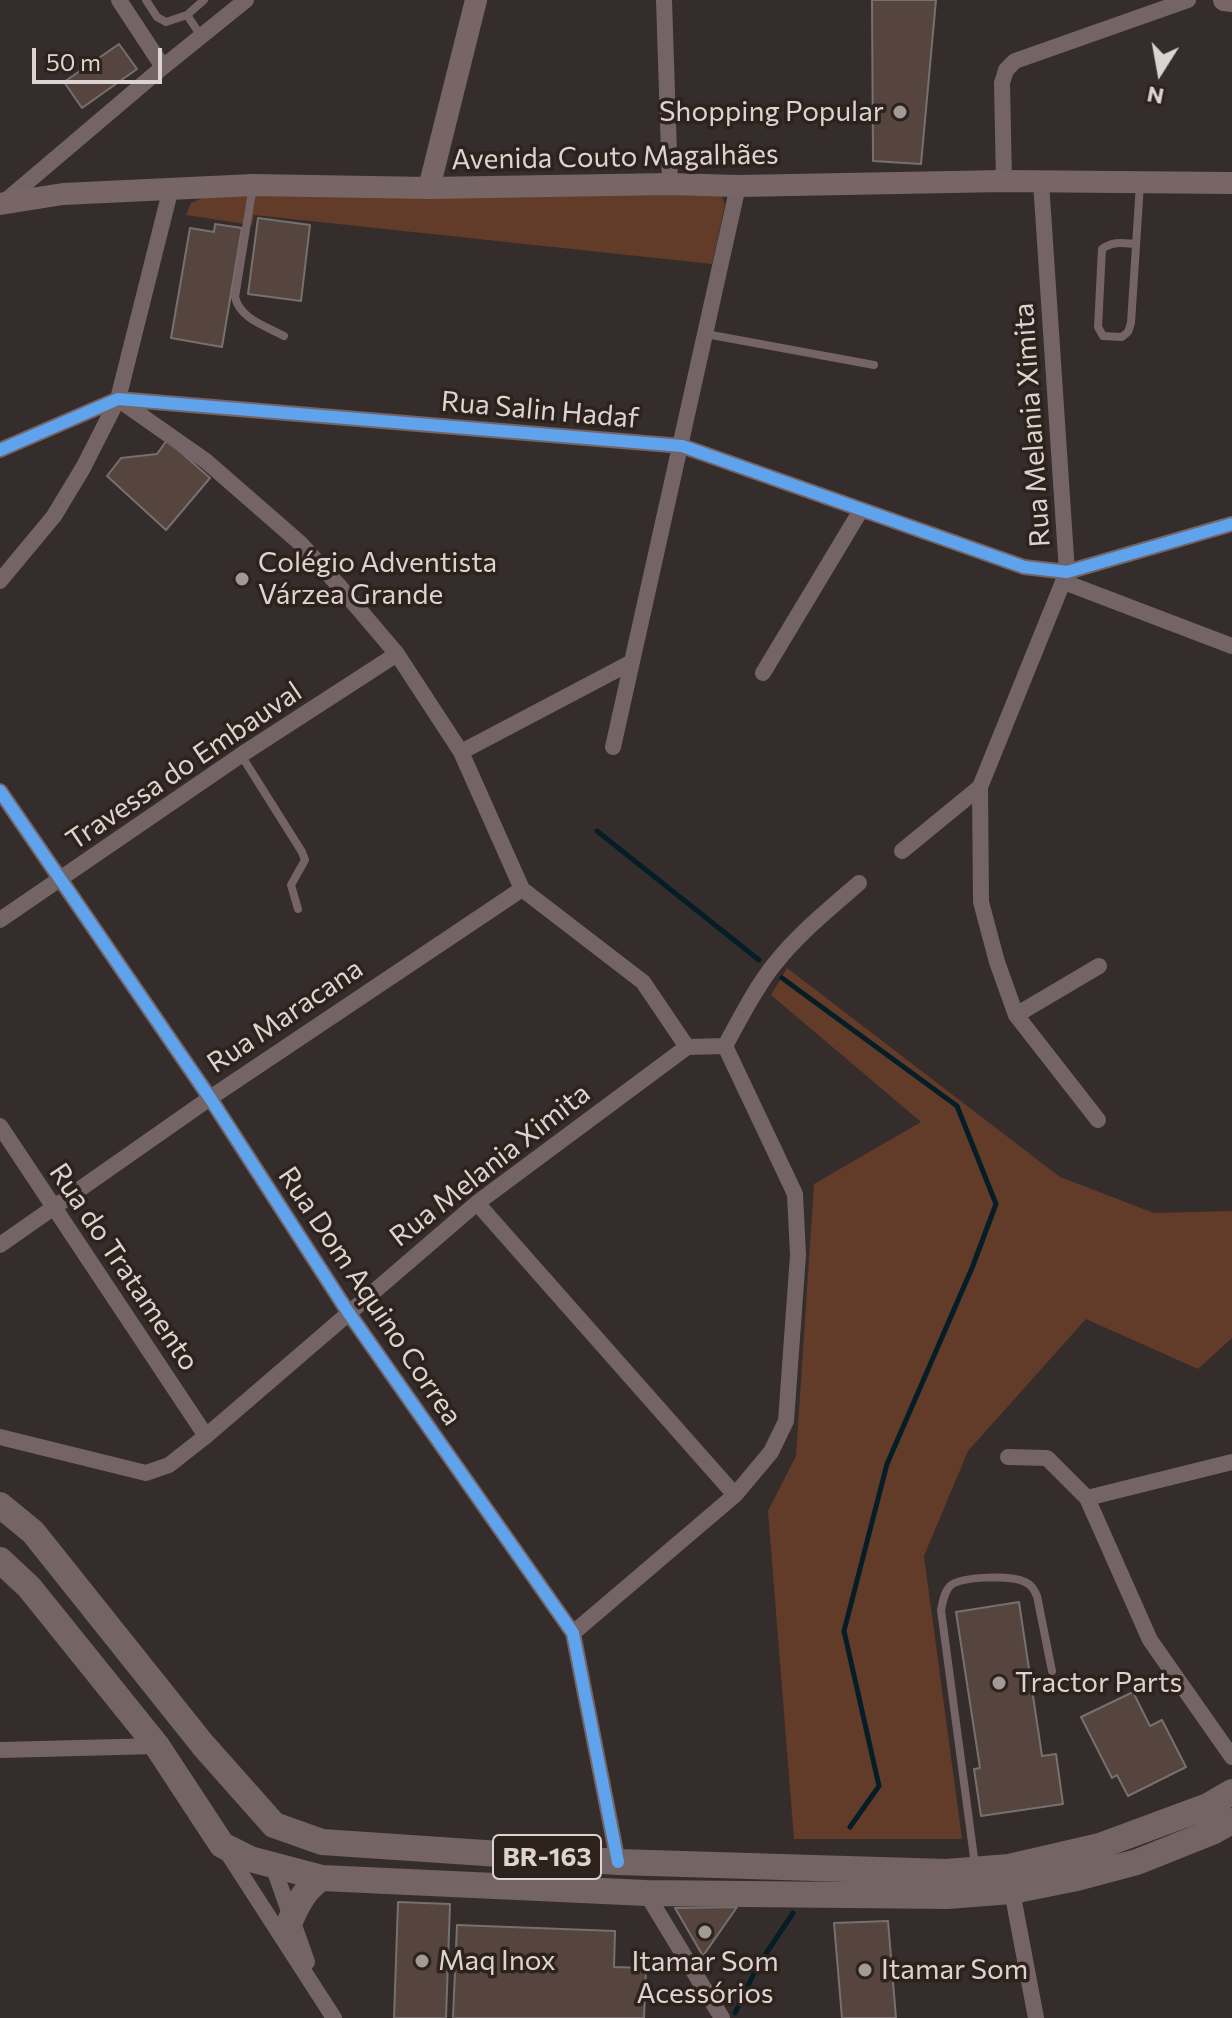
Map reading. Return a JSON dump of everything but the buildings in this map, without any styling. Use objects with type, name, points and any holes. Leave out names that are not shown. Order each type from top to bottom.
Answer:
[{"type":"main road","points":[[429,188],[476,0]]},
{"type":"main road","points":[[1224,0],[1232,1]]},
{"type":"main road","name":"Avenida Couto Magalhães","points":[[2,203],[63,194],[253,185],[429,188],[1004,181],[1232,183]]},
{"type":"main road","name":"BR-163","points":[[0,1505],[33,1532],[203,1745],[274,1825],[322,1842],[618,1862],[884,1871],[976,1869],[1009,1867],[1100,1846],[1208,1806],[1232,1792]]},
{"type":"main road","points":[[0,1560],[29,1587],[157,1746],[222,1845]]},
{"type":"main road","points":[[157,1746],[180,1738],[203,1745]]},
{"type":"main road","name":"BR-163","points":[[222,1845],[250,1859],[322,1878],[646,1893],[947,1896],[1012,1891],[1077,1878],[1137,1862],[1232,1821]]},
{"type":"main road","points":[[273,1866],[279,1839],[274,1825]]},
{"type":"main road","points":[[291,1919],[301,1897],[322,1878]]},
{"type":"street","points":[[119,0],[163,67]]},
{"type":"street","points":[[2,203],[246,0]]},
{"type":"street","points":[[664,0],[670,184]]},
{"type":"street","points":[[1004,181],[1002,83],[1006,70],[1015,61],[1188,0]]},
{"type":"street","name":"Rua Melania Ximita","points":[[902,851],[980,787],[1066,577],[1041,182]]},
{"type":"street","points":[[613,747],[738,186]]},
{"type":"street","points":[[0,581],[54,516],[83,468],[118,399],[171,188]]},
{"type":"street","points":[[118,399],[206,461],[300,543],[397,654],[461,752],[522,889],[643,982],[687,1047],[725,1046]]},
{"type":"street","name":"Rua Salin Hadaf","points":[[0,450],[118,399],[682,446],[1024,567],[1066,577]]},
{"type":"street","points":[[763,673],[861,510]]},
{"type":"street","points":[[1066,577],[1232,524]]},
{"type":"street","points":[[1066,577],[1232,646]]},
{"type":"street","name":"Travessa do Embauval","points":[[0,920],[241,755],[397,654]]},
{"type":"street","points":[[461,752],[630,663]]},
{"type":"street","points":[[980,787],[981,902],[997,962],[1016,1015],[1098,1120]]},
{"type":"street","name":"Rua Dom Aquino Correa","points":[[0,791],[210,1098],[348,1312],[573,1633],[618,1862]]},
{"type":"street","points":[[725,1046],[772,966],[798,937],[859,883]]},
{"type":"street","name":"Rua Maracana","points":[[0,1245],[210,1098],[522,889]]},
{"type":"street","points":[[1016,1015],[1099,966]]},
{"type":"street","points":[[573,1633],[735,1495],[771,1452],[786,1421],[799,1230],[795,1194],[725,1046]]},
{"type":"street","name":"Rua Melania Ximita","points":[[0,1437],[146,1473],[169,1465],[477,1203],[687,1047]]},
{"type":"street","name":"Rua do Tratamento","points":[[0,1126],[206,1436]]},
{"type":"street","points":[[477,1203],[735,1495]]},
{"type":"street","points":[[1008,1457],[1047,1458],[1087,1498],[1150,1640],[1232,1757]]},
{"type":"street","points":[[1087,1498],[1232,1462]]},
{"type":"street","points":[[0,1750],[157,1746]]},
{"type":"street","points":[[222,1845],[334,2018]]},
{"type":"street","points":[[273,1866],[316,1986]]},
{"type":"street","points":[[1012,1891],[1036,2018]]},
{"type":"street","points":[[646,1893],[722,2018]]},
{"type":"lane","points":[[146,0],[157,17],[166,22],[187,15],[204,0]]},
{"type":"lane","points":[[187,15],[201,36]]},
{"type":"lane","points":[[1136,244],[1109,244],[1102,249],[1098,327],[1103,336],[1122,337],[1131,323],[1140,183]]},
{"type":"lane","points":[[253,185],[235,297],[237,308],[284,336]]},
{"type":"lane","points":[[706,334],[874,365]]},
{"type":"lane","points":[[241,755],[305,860],[291,885],[298,909]]},
{"type":"lane","points":[[976,1869],[941,1610],[944,1594],[952,1584],[962,1580],[1009,1578],[1023,1580],[1032,1586],[1037,1596],[1052,1671]]},
{"type":"shaded area","points":[[720,193],[725,204],[712,264],[254,215],[252,225],[186,215],[191,203],[212,194]]},
{"type":"shaded area","points":[[787,968],[1060,1177],[1154,1213],[1232,1211],[1232,1338],[1198,1369],[1086,1319],[968,1451],[924,1556],[962,1839],[794,1839],[768,1511],[796,1456],[814,1184],[921,1122],[771,995]]},
{"type":"waterway","points":[[597,831],[759,960]]},
{"type":"waterway","points":[[782,978],[957,1106],[996,1204],[972,1268],[887,1464],[844,1631],[879,1786],[850,1827]]},
{"type":"waterway","points":[[735,2013],[757,1967],[793,1913]]},
{"type":"cycle path","points":[[0,450],[118,399],[682,446],[1024,567],[1067,572],[1232,524]]},
{"type":"cycle path","points":[[0,791],[210,1098],[348,1312],[573,1633],[618,1862]]},
{"type":"place","name":"Shopping Popular","points":[[900,112]]},
{"type":"place","name":"Colégio Adventista Várzea Grande","points":[[242,579]]},
{"type":"place","name":"Tractor Parts","points":[[999,1683]]},
{"type":"place","name":"Itamar Som Acessórios","points":[[705,1932]]},
{"type":"place","name":"Maq Inox","points":[[422,1961]]},
{"type":"place","name":"Itamar Som","points":[[865,1970]]}]
